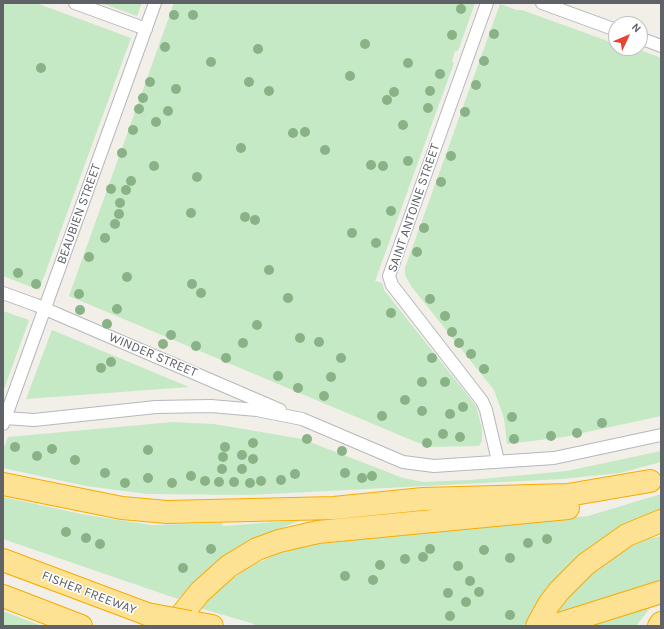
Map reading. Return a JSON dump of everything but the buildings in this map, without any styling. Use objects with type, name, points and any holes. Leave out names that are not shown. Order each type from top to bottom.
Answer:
[{"type":"highway","points":[[3,484],[107,505],[167,512],[334,508],[424,498],[568,495],[656,479]]},
{"type":"highway","points":[[180,625],[183,613],[200,592],[229,566],[257,549],[278,540],[318,532],[582,507],[623,495],[656,479]]},
{"type":"highway","points":[[537,626],[549,604],[559,591],[586,564],[627,535],[661,522]]},
{"type":"highway","name":"FISHER FREEWAY","points":[[3,560],[180,625],[212,626]]},
{"type":"highway","points":[[552,626],[661,592]]},
{"type":"highway","points":[[3,596],[81,626]]},
{"type":"street","points":[[75,3],[146,29]]},
{"type":"street","name":"BEAUBIEN STREET","points":[[4,421],[156,3]]},
{"type":"street","name":"SAINT ANTOINE STREET","points":[[487,3],[389,276],[392,285],[482,400],[486,410],[498,461]]},
{"type":"street","points":[[542,3],[608,27]]},
{"type":"street","points":[[648,41],[661,46]]},
{"type":"street","name":"WINDER STREET","points":[[3,293],[302,419]]},
{"type":"street","points":[[4,421],[34,420],[156,407],[211,406],[257,410],[302,419],[403,462],[434,466],[554,458],[661,434]]},
{"type":"green space","points":[[3,3],[36,3],[131,38],[39,290],[3,276]]},
{"type":"green space","points":[[101,3],[142,3],[137,16]]},
{"type":"green space","points":[[174,3],[475,3],[458,51],[455,51],[452,62],[454,63],[375,281],[382,283],[384,290],[476,406],[482,428],[482,441],[479,446],[432,447],[416,442],[69,296]]},
{"type":"green space","points":[[500,4],[517,10],[522,10],[608,41],[608,56],[648,56],[648,53],[661,58],[661,416],[564,437],[507,444],[504,418],[494,390],[411,286],[405,275],[405,268]]},
{"type":"green space","points":[[3,311],[29,320],[3,392]]},
{"type":"green space","points":[[52,330],[189,387],[26,399]]},
{"type":"green space","points":[[173,422],[214,424],[302,439],[403,478],[423,482],[470,480],[567,471],[661,451],[661,462],[620,473],[562,479],[249,495],[147,494],[86,486],[3,468],[3,450],[8,437]]},
{"type":"green space","points":[[661,494],[661,514],[528,624],[517,626],[253,626],[254,624],[200,608],[218,590],[247,568],[275,555],[295,548],[318,544],[588,516]]},
{"type":"green space","points":[[3,497],[86,515],[151,525],[221,523],[223,526],[302,520],[263,535],[207,571],[178,599],[3,539]]},
{"type":"green space","points":[[661,536],[661,594],[636,626],[547,626],[551,618],[582,580],[620,552],[645,540]]},
{"type":"green space","points":[[3,611],[42,626],[3,626]]}]
